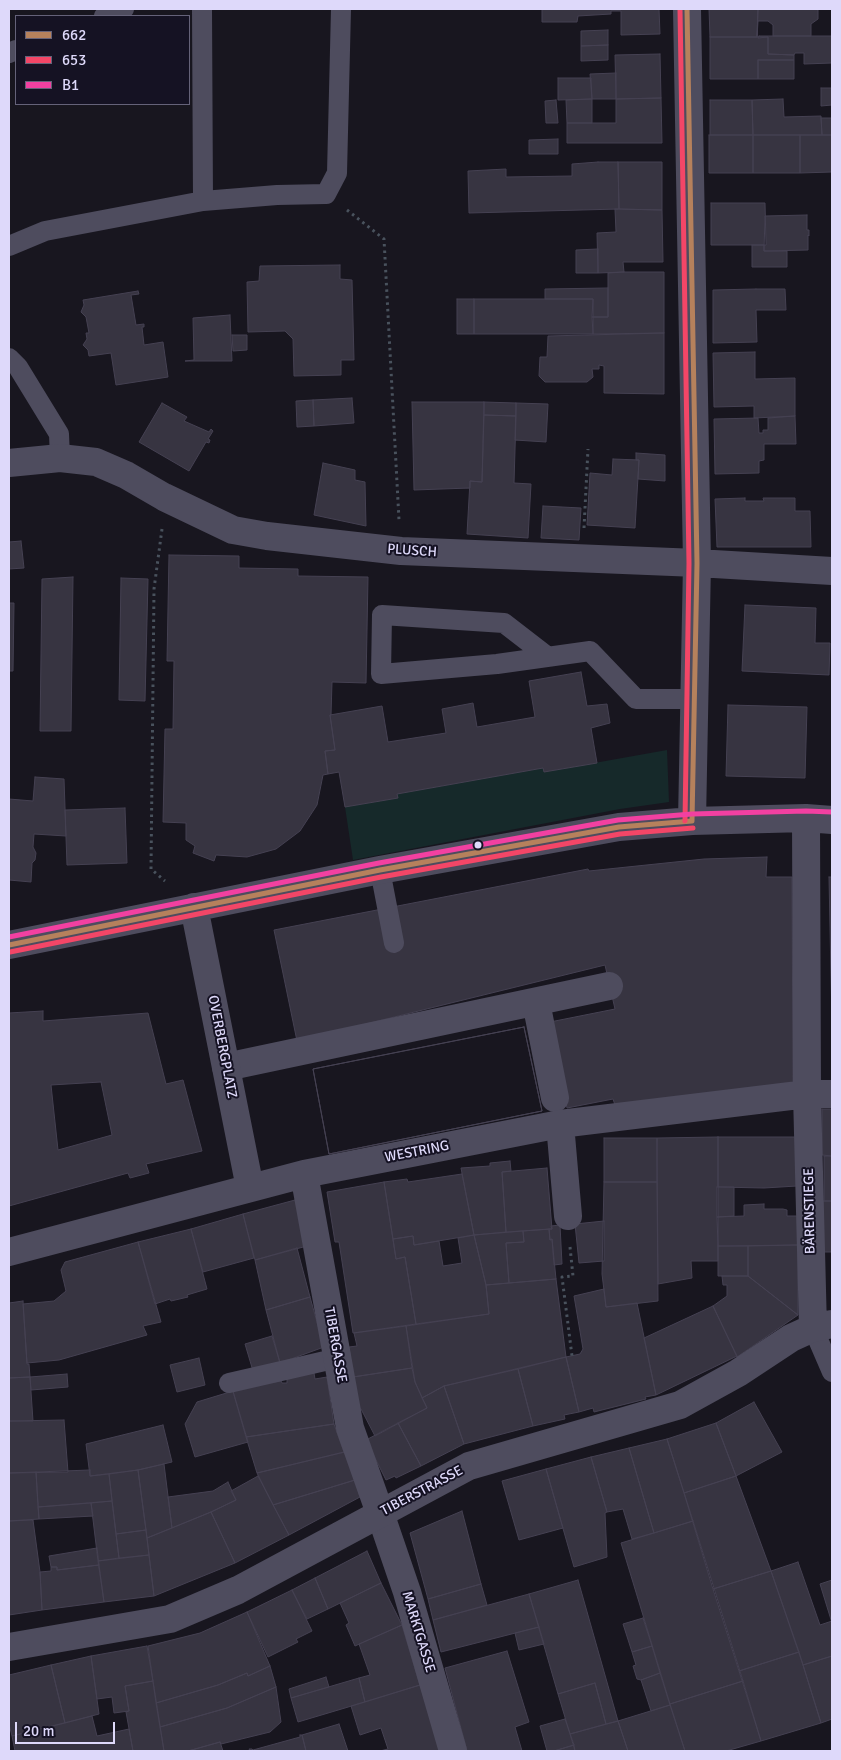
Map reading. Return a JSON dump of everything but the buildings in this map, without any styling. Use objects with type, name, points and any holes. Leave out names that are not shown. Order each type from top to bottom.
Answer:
[{"type":"street","points":[[687,9],[697,563],[692,820]]},
{"type":"street","name":"PLUSCH","points":[[9,463],[60,458],[96,462],[126,475],[164,497],[234,530],[267,536],[401,551],[697,563],[832,571]]},
{"type":"street","points":[[9,945],[380,870],[619,827],[692,820],[806,818],[832,820]]},
{"type":"street","name":"BÄRENSTIEGE","points":[[806,818],[820,1094],[823,1326]]},
{"type":"street","name":"OVERBERGPLATZ","points":[[194,907],[250,1188]]},
{"type":"street","points":[[226,1067],[609,986]]},
{"type":"street","points":[[536,1002],[555,1098]]},
{"type":"street","name":"WESTRING","points":[[9,1252],[304,1174],[560,1124],[820,1094]]},
{"type":"street","points":[[560,1124],[568,1216]]},
{"type":"street","name":"TIBERGASSE","points":[[304,1174],[350,1428],[380,1513]]},
{"type":"street","name":"TIBERSTRASSE","points":[[9,1647],[170,1618],[238,1590],[469,1466],[680,1405],[738,1373],[791,1338],[823,1326]]},
{"type":"street","name":"MARKTGASSE","points":[[380,1513],[407,1592],[454,1751]]},
{"type":"lane","points":[[107,15],[124,9]]},
{"type":"lane","points":[[202,9],[203,201]]},
{"type":"lane","points":[[9,246],[45,231],[203,201],[277,195],[326,194],[337,173],[341,9]]},
{"type":"lane","points":[[9,358],[18,367],[59,434],[60,458]]},
{"type":"lane","points":[[548,657],[504,623],[382,615],[381,674],[497,664],[548,657],[590,651],[636,699],[694,699]]},
{"type":"lane","points":[[380,870],[394,943]]},
{"type":"lane","points":[[823,1326],[832,1372]]},
{"type":"lane","points":[[229,1382],[338,1358]]},
{"type":"path","points":[[326,194],[384,238],[401,551]]},
{"type":"path","points":[[582,559],[588,449]]},
{"type":"path","points":[[164,497],[162,536],[154,589],[151,869],[194,907]]},
{"type":"path","points":[[568,1216],[572,1276],[562,1277],[572,1356]]},
{"type":"green space","points":[[667,750],[669,802],[620,809],[353,860],[345,807],[398,798],[397,794],[543,768],[544,772]]},
{"type":"transit line","name":"653","points":[[680,9],[689,563],[685,821]]},
{"type":"transit line","name":"662","points":[[687,9],[697,563],[692,821]]},
{"type":"transit line","name":"B1","points":[[9,937],[379,863],[618,820],[692,814],[832,812]]},
{"type":"transit line","name":"662","points":[[9,945],[380,870],[619,827],[692,821]]},
{"type":"transit line","name":"653","points":[[10,952],[381,877],[620,834],[693,828]]}]
